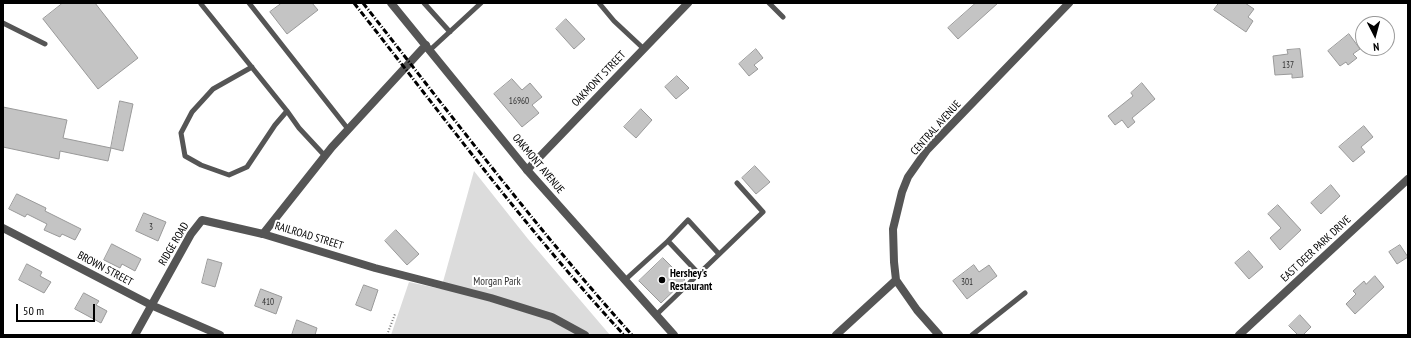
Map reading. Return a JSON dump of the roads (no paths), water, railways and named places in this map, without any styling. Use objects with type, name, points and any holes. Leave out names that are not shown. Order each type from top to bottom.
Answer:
[{"type":"street","name":"OAKMONT AVENUE","points":[[391,3],[527,170],[674,335]]},
{"type":"street","name":"OAKMONT STREET","points":[[527,170],[688,3]]},
{"type":"street","name":"CENTRAL AVENUE","points":[[896,280],[893,229],[902,192],[908,177],[927,150],[1069,3]]},
{"type":"street","name":"RAILROAD STREET","points":[[428,47],[348,129],[263,234],[375,268],[490,298],[546,315],[585,335]]},
{"type":"street","name":"EAST DEER PARK DRIVE","points":[[1239,335],[1408,179]]},
{"type":"street","name":"RIDGE ROAD","points":[[135,335],[191,234],[202,220],[263,234]]},
{"type":"street","name":"BROWN STREET","points":[[3,228],[151,305],[220,335]]},
{"type":"street","points":[[836,335],[896,280],[917,310],[939,335]]},
{"type":"lane","points":[[202,3],[299,128],[325,156]]},
{"type":"lane","points":[[249,3],[348,129]]},
{"type":"lane","points":[[424,3],[450,32]]},
{"type":"lane","points":[[428,47],[450,32],[481,3]]},
{"type":"lane","points":[[599,3],[614,21],[644,48]]},
{"type":"lane","points":[[769,3],[783,17]]},
{"type":"lane","points":[[3,23],[46,44]]},
{"type":"lane","points":[[252,67],[213,89],[192,112],[182,133],[185,156],[201,165],[229,175],[247,167],[274,126],[287,111]]},
{"type":"lane","points":[[656,315],[763,212],[738,183]]},
{"type":"lane","points":[[625,280],[668,241],[688,220],[719,254]]},
{"type":"lane","points":[[668,241],[699,274]]},
{"type":"lane","points":[[972,335],[1025,293]]},
{"type":"railway","points":[[354,3],[553,255],[624,335]]},
{"type":"railway","points":[[363,3],[528,213],[632,335]]},
{"type":"place","name":"Hershey's Restaurant","points":[[662,280]]},
{"type":"park label","name":"Morgan Park","points":[[497,282]]}]
